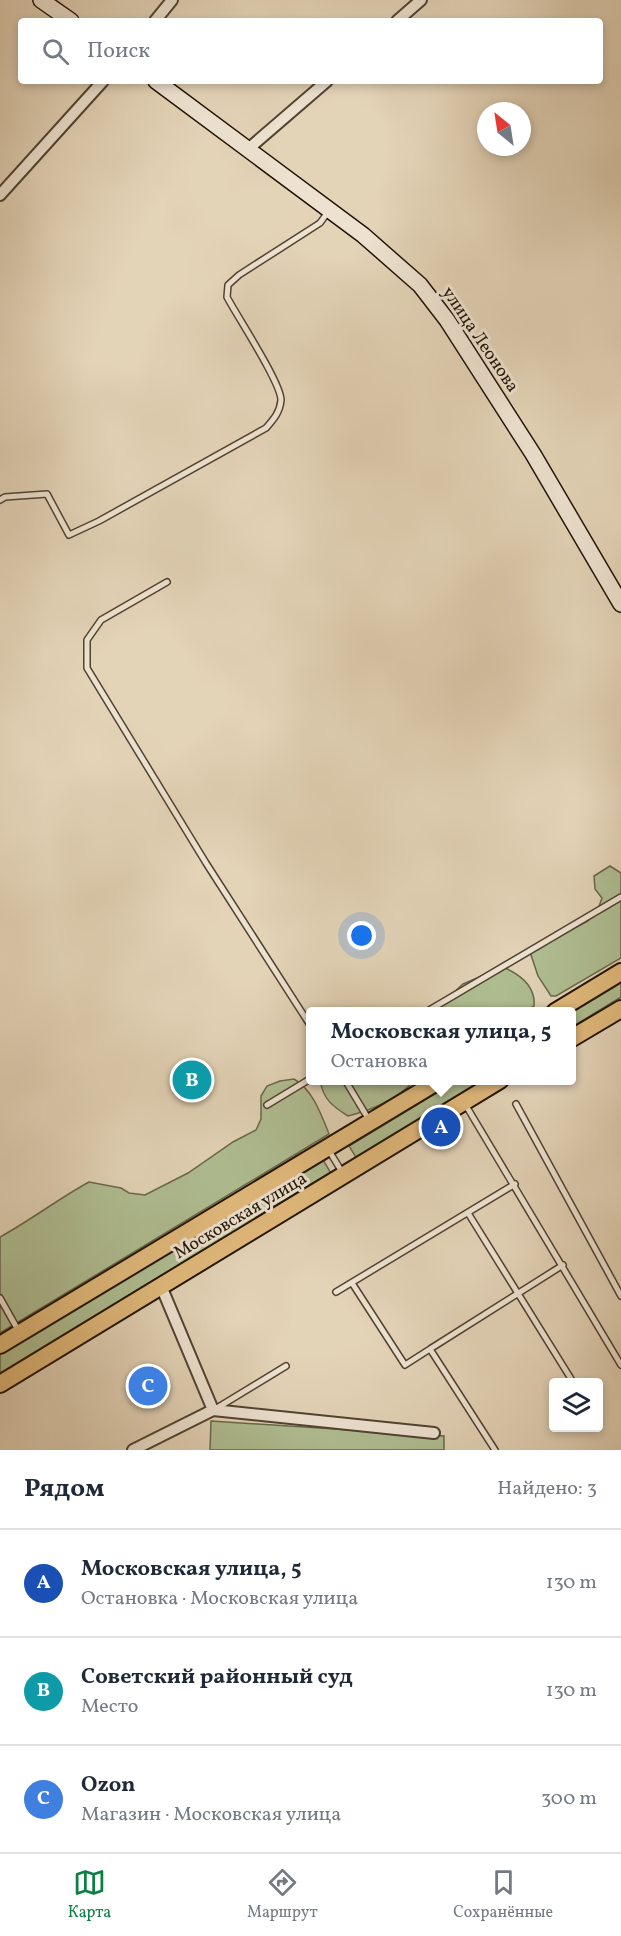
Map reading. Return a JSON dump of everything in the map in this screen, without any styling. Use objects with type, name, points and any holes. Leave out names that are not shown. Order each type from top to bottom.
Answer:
[{"type":"main road","points":[[562,1007],[621,972]]},
{"type":"main road","points":[[576,1036],[621,1009]]},
{"type":"main road","name":"Московская улица","points":[[0,1345],[432,1085]]},
{"type":"main road","name":"Московская улица","points":[[0,1384],[492,1085]]},
{"type":"street","points":[[40,0],[67,18]]},
{"type":"street","points":[[157,18],[172,0]]},
{"type":"street","points":[[400,18],[421,0]]},
{"type":"street","points":[[0,195],[100,84]]},
{"type":"street","name":"улица Леонова","points":[[160,84],[392,258],[420,285],[447,320],[533,454],[621,604]]},
{"type":"street","points":[[245,149],[323,84]]},
{"type":"street","points":[[160,1286],[213,1410]]},
{"type":"street","points":[[133,1450],[213,1410],[434,1433]]},
{"type":"lane","points":[[0,500],[5,497],[47,494],[69,535],[267,428],[279,411],[281,397],[273,377],[227,297],[228,285],[239,275],[320,224],[329,211]]},
{"type":"lane","points":[[167,582],[101,620],[87,640],[87,668],[206,863],[306,1020]]},
{"type":"lane","points":[[433,1007],[621,897]]},
{"type":"lane","points":[[267,1105],[306,1081]]},
{"type":"lane","points":[[348,1085],[370,1123]]},
{"type":"lane","points":[[464,1102],[621,1365]]},
{"type":"lane","points":[[516,1104],[621,1296]]},
{"type":"lane","points":[[327,1148],[344,1175]]},
{"type":"lane","points":[[336,1292],[515,1184]]},
{"type":"lane","points":[[468,1213],[570,1378]]},
{"type":"lane","points":[[352,1283],[405,1365],[562,1265]]},
{"type":"lane","points":[[0,1298],[20,1333]]},
{"type":"lane","points":[[430,1349],[495,1450]]},
{"type":"lane","points":[[213,1410],[286,1366]]},
{"type":"green space","points":[[610,866],[621,873],[621,958],[556,996],[551,996],[538,976],[530,952],[588,921],[597,912],[602,898],[595,889],[594,876]]},
{"type":"green space","points":[[503,967],[515,973],[529,986],[534,1006],[438,1007],[463,984]]},
{"type":"green space","points":[[621,980],[621,997],[576,1025],[576,1009]]},
{"type":"green space","points":[[294,1079],[311,1096],[329,1134],[0,1333],[0,1237],[89,1182],[145,1195],[188,1173],[233,1142],[256,1130],[261,1119],[261,1096],[267,1086]]},
{"type":"green space","points":[[321,1085],[409,1085],[384,1103],[348,1116],[337,1109],[323,1092]]},
{"type":"green space","points":[[449,1085],[478,1085],[357,1159],[349,1146]]},
{"type":"green space","points":[[322,1158],[332,1175],[0,1376],[0,1352]]},
{"type":"green space","points":[[211,1421],[444,1436],[444,1450],[210,1450]]},
{"type":"place","name":"Советский районный суд","points":[[192,1080]]},
{"type":"place","name":"Московская улица, 5","points":[[441,1127]]},
{"type":"place","name":"Ozon","points":[[148,1386]]}]
